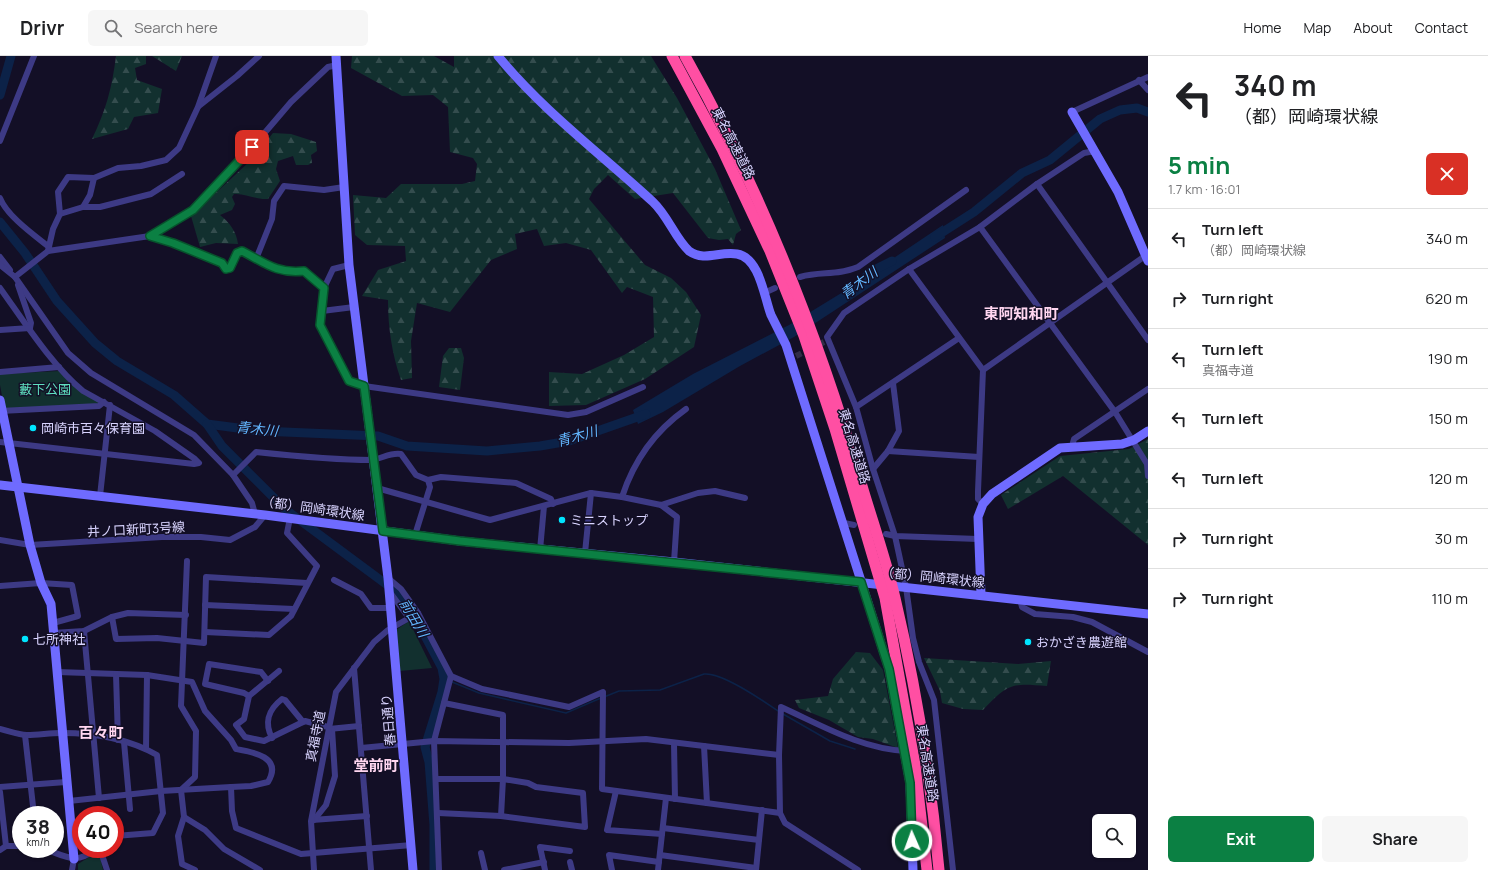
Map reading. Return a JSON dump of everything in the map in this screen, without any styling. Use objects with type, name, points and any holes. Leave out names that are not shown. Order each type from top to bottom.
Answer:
[{"type":"highway","name":"東名高速道路","points":[[672,56],[749,204],[795,301]]},
{"type":"highway","name":"東名高速道路","points":[[685,56],[732,145],[845,426],[890,598],[929,775],[939,870]]},
{"type":"highway","name":"東名高速道路","points":[[890,598],[915,765],[927,870]]},
{"type":"street","points":[[0,141],[34,56]]},
{"type":"street","points":[[16,277],[43,257],[49,249],[52,229],[60,214],[58,192],[68,177],[94,178],[118,168],[141,166],[166,160],[179,148],[198,107],[216,56]]},
{"type":"street","points":[[198,107],[237,76],[259,56]]},
{"type":"street","points":[[498,56],[513,74],[577,135],[654,204],[689,251],[702,257],[735,254],[746,257],[755,267],[771,315],[786,345],[793,355],[849,524],[861,582],[889,669],[910,783],[913,870]]},
{"type":"street","points":[[337,61],[349,265],[367,421],[383,531],[388,578],[401,589],[418,612],[451,676],[482,689],[522,696],[552,705],[569,707],[603,692],[604,742],[602,789],[780,813]]},
{"type":"street","points":[[49,249],[150,236],[193,210],[262,136],[291,102],[328,67],[337,61]]},
{"type":"street","points":[[983,370],[1107,282],[1147,259],[1118,192],[1072,112],[1148,77]]},
{"type":"street","points":[[1139,80],[1148,90]]},
{"type":"street","points":[[952,870],[935,748],[934,700],[919,662],[913,638],[906,587],[895,536],[873,469],[856,407],[826,340],[844,314],[909,269],[980,227],[1037,184],[1084,154],[1094,150]]},
{"type":"street","points":[[60,214],[83,207],[100,207],[151,194],[182,174]]},
{"type":"street","points":[[83,207],[90,195],[94,178]]},
{"type":"street","points":[[1037,184],[1148,340]]},
{"type":"street","points":[[256,259],[272,219],[274,201],[284,186],[324,190],[344,187]]},
{"type":"street","points":[[800,277],[811,274],[845,273],[858,267],[966,190]]},
{"type":"street","points":[[0,198],[2,204],[49,249]]},
{"type":"street","points":[[980,227],[1134,440],[1147,464],[1148,476]]},
{"type":"street","points":[[150,236],[173,243],[222,263],[226,269],[230,268],[237,253],[242,251],[271,268],[289,272],[304,271],[324,288]]},
{"type":"street","points":[[0,257],[16,277],[68,354],[91,373],[194,434],[236,473],[252,503],[255,514]]},
{"type":"street","points":[[0,265],[16,277],[31,323],[30,328]]},
{"type":"street","points":[[349,265],[333,269],[324,288],[320,325],[349,381],[364,386],[568,415],[586,412],[643,387]]},
{"type":"street","points":[[909,269],[983,370],[978,499],[983,504]]},
{"type":"street","points":[[0,288],[58,367],[83,391],[155,431],[199,463],[194,464],[4,442]]},
{"type":"street","points":[[764,293],[775,288]]},
{"type":"street","points":[[322,311],[354,307]]},
{"type":"street","points":[[0,330],[30,328]]},
{"type":"street","points":[[856,407],[959,338]]},
{"type":"street","points":[[0,372],[58,367]]},
{"type":"street","points":[[873,469],[888,451],[899,431],[893,383]]},
{"type":"street","points":[[1072,446],[1074,439],[1148,389]]},
{"type":"street","points":[[0,400],[4,442],[18,487],[30,545],[41,583],[51,604],[74,859],[72,870]]},
{"type":"street","points":[[1,411],[99,406],[107,404]]},
{"type":"street","points":[[100,496],[107,404]]},
{"type":"street","points":[[622,497],[629,474],[648,444],[675,417],[686,409]]},
{"type":"street","points":[[981,595],[978,517],[983,504],[992,494],[1060,448],[1072,446],[1122,444],[1134,440],[1148,431]]},
{"type":"street","points":[[888,451],[979,457]]},
{"type":"street","points":[[236,473],[256,452],[306,457],[373,459],[395,453],[401,454],[416,475],[428,480],[441,477],[516,483],[551,499],[553,504]]},
{"type":"street","points":[[415,535],[430,487],[428,480]]},
{"type":"street","name":"（都）岡崎環状線","points":[[0,485],[290,518],[540,550],[674,562],[1148,614]]},
{"type":"street","points":[[377,488],[490,520],[591,493],[622,497],[661,505],[677,517],[674,562]]},
{"type":"street","points":[[661,505],[698,493],[715,491],[745,498]]},
{"type":"street","points":[[585,553],[591,493]]},
{"type":"street","points":[[540,550],[544,506]]},
{"type":"street","name":"井ノ口新町3号線","points":[[0,540],[30,545],[162,537],[201,537],[230,540],[255,527],[265,515]]},
{"type":"street","points":[[205,632],[269,635],[291,616],[317,566],[286,533],[290,518]]},
{"type":"street","points":[[886,534],[895,536],[978,539]]},
{"type":"street","points":[[181,790],[195,777],[196,731],[181,706],[186,615],[187,561]]},
{"type":"street","points":[[112,617],[116,639],[157,638],[204,644],[206,577],[307,583]]},
{"type":"street","name":"春日通り","points":[[388,578],[413,870]]},
{"type":"street","points":[[334,580],[361,594],[371,608],[391,608]]},
{"type":"street","points":[[0,586],[41,583],[72,586],[78,616],[53,623]]},
{"type":"street","points":[[389,591],[410,618]]},
{"type":"street","points":[[1020,599],[1022,607],[1035,614],[1073,617],[1092,622],[1148,652]]},
{"type":"street","points":[[206,605],[294,609]]},
{"type":"street","name":"真福寺道","points":[[314,870],[312,820],[336,692],[374,642],[388,630],[392,629],[418,612]]},
{"type":"street","points":[[54,633],[84,631],[112,617],[128,613],[186,615]]},
{"type":"street","points":[[84,631],[99,798]]},
{"type":"street","points":[[249,696],[244,693],[205,684],[209,664],[261,672],[268,680]]},
{"type":"street","points":[[354,668],[371,870]]},
{"type":"street","points":[[279,671],[249,696],[244,719],[236,727],[247,738],[264,741],[306,721],[329,728],[359,726]]},
{"type":"street","points":[[57,672],[147,675],[192,682],[205,711],[231,740],[236,749],[258,753],[266,758],[272,770],[268,782],[251,786],[161,791],[69,801]]},
{"type":"street","points":[[116,674],[121,741],[130,809]]},
{"type":"street","points":[[146,749],[147,675]]},
{"type":"street","points":[[439,870],[437,779],[434,741],[451,676]]},
{"type":"street","points":[[272,738],[267,727],[270,714],[272,707],[282,699],[285,700],[303,722]]},
{"type":"street","points":[[444,703],[503,715],[504,743],[501,816]]},
{"type":"street","points":[[858,870],[785,823],[780,813],[779,755],[781,707],[844,737],[892,750],[905,751]]},
{"type":"street","points":[[312,820],[326,805],[335,776],[329,728]]},
{"type":"street","points":[[0,729],[26,735],[62,733],[94,735],[121,741],[146,749],[157,755],[163,813],[153,833],[124,835]]},
{"type":"street","points":[[26,735],[33,806]]},
{"type":"street","points":[[361,748],[434,741],[504,743],[604,742],[646,739],[779,755]]},
{"type":"street","points":[[674,743],[675,799]]},
{"type":"street","points":[[704,746],[707,803]]},
{"type":"street","points":[[437,779],[503,779],[528,782],[536,787],[583,793],[585,827],[501,816],[438,813]]},
{"type":"street","points":[[0,787],[66,782]]},
{"type":"street","points":[[231,787],[232,811],[236,828],[301,854],[370,850],[412,845]]},
{"type":"street","points":[[178,870],[182,864],[178,836],[184,817],[181,790]]},
{"type":"street","points":[[616,791],[607,830],[662,831],[759,840]]},
{"type":"street","points":[[0,792],[6,846]]},
{"type":"street","points":[[658,870],[666,798]]},
{"type":"street","points":[[612,870],[609,856],[659,859],[756,869],[762,810]]},
{"type":"street","points":[[312,820],[367,816]]},
{"type":"street","points":[[184,817],[205,830],[224,849],[260,870]]},
{"type":"street","points":[[0,850],[6,846],[12,846]]},
{"type":"street","points":[[546,870],[540,846],[570,850]]},
{"type":"street","points":[[481,853],[485,870]]},
{"type":"street","points":[[64,856],[74,859],[80,858]]},
{"type":"street","points":[[103,858],[107,870]]},
{"type":"street","points":[[504,870],[544,862]]},
{"type":"street","points":[[570,862],[572,870]]},
{"type":"street","points":[[182,864],[195,870]]},
{"type":"green space","points":[[116,56],[146,56],[146,64],[135,68],[137,80],[162,89],[158,113],[134,117],[128,129],[92,139],[108,99]]},
{"type":"green space","points":[[152,56],[182,56],[176,71]]},
{"type":"green space","points":[[352,56],[434,56],[454,67],[454,56],[651,56],[677,98],[715,169],[741,230],[736,234],[733,245],[728,239],[719,240],[708,238],[673,193],[635,199],[608,175],[594,189],[589,199],[645,265],[671,278],[686,292],[701,315],[694,347],[645,379],[586,405],[549,406],[549,372],[582,374],[624,355],[654,337],[653,297],[627,287],[622,293],[591,250],[566,243],[544,246],[537,229],[515,234],[517,249],[491,260],[450,312],[417,303],[411,341],[412,378],[401,380],[391,341],[388,300],[362,296],[378,270],[406,261],[405,246],[367,245],[355,235],[353,195],[386,198],[401,184],[462,184],[475,181],[477,164],[473,158],[450,152],[448,107],[433,95],[402,96],[351,68]]},
{"type":"green space","points":[[273,133],[291,134],[316,142],[317,151],[311,155],[312,163],[308,165],[296,165],[293,156],[278,161],[276,169],[280,181],[268,199],[243,194],[234,194],[232,197],[235,204],[232,210],[220,215],[232,228],[236,235],[238,244],[216,243],[200,247],[191,216],[249,162]]},
{"type":"green space","points":[[449,348],[461,348],[464,358],[460,390],[439,387],[443,356]]},
{"type":"green space","name":"藪下公園","points":[[59,371],[98,401],[98,404],[7,409],[4,407],[0,385],[0,374]]},
{"type":"green space","points":[[1148,439],[1148,545],[1063,476],[1008,509],[1001,495],[1060,456],[1129,449]]},
{"type":"green space","points":[[409,621],[432,668],[400,671],[396,630]]},
{"type":"green space","points":[[856,652],[870,653],[883,670],[898,748],[873,739],[858,737],[829,720],[799,708],[795,700],[828,696],[833,679]]},
{"type":"green space","points":[[924,658],[1018,664],[1051,661],[1047,686],[1018,685],[1011,687],[999,694],[983,710],[963,709],[942,703],[940,691]]},
{"type":"green space","points":[[88,858],[100,858],[103,870],[78,870],[78,864]]},
{"type":"water","points":[[943,225],[945,238],[794,337],[740,366],[663,412],[638,424],[633,410],[693,374],[789,325],[843,292]]},
{"type":"waterway","points":[[0,95],[11,56]]},
{"type":"waterway","name":"青木川","points":[[935,237],[974,212],[1022,173],[1050,160],[1100,119],[1120,110],[1137,108],[1148,112]]},
{"type":"waterway","name":"青木川","points":[[0,222],[25,253],[57,301],[95,343],[117,361],[174,395],[207,424],[261,431],[378,436],[407,446],[487,451],[540,446],[569,441],[646,414]]},
{"type":"waterway","name":"青木川","points":[[859,285],[870,272],[892,261]]},
{"type":"waterway","name":"前田川","points":[[207,424],[222,446],[286,510],[398,593],[416,619],[442,668],[444,679],[442,692],[425,747],[429,762],[434,825],[434,870]]},
{"type":"waterway","points":[[604,697],[619,691],[660,690],[704,674],[721,677],[742,688],[778,711]]},
{"type":"waterway","name":"前田川","points":[[444,679],[448,681]]},
{"type":"waterway","points":[[452,682],[479,693],[566,713],[601,698]]},
{"type":"waterway","points":[[783,714],[830,741],[855,749]]},
{"type":"tunnel","points":[[796,356],[824,342]]},
{"type":"place","name":"岡崎市百々保育園","points":[[33,428]]},
{"type":"place","name":"ミニストップ","points":[[562,520]]},
{"type":"place","name":"七所神社","points":[[25,639]]},
{"type":"place","name":"おかざき農遊館","points":[[1028,642]]},
{"type":"district","name":"東阿知和町","points":[[1021,314]]},
{"type":"district","name":"百々町","points":[[101,733]]},
{"type":"district","name":"堂前町","points":[[376,766]]},
{"type":"route","points":[[252,147],[193,210],[150,236],[173,243],[222,263],[226,269],[230,268],[237,253],[242,251],[271,268],[289,272],[304,271],[324,288],[320,325],[349,381],[364,386],[367,421],[383,531],[540,550],[585,553],[861,582],[889,669],[910,783],[912,841]]}]
